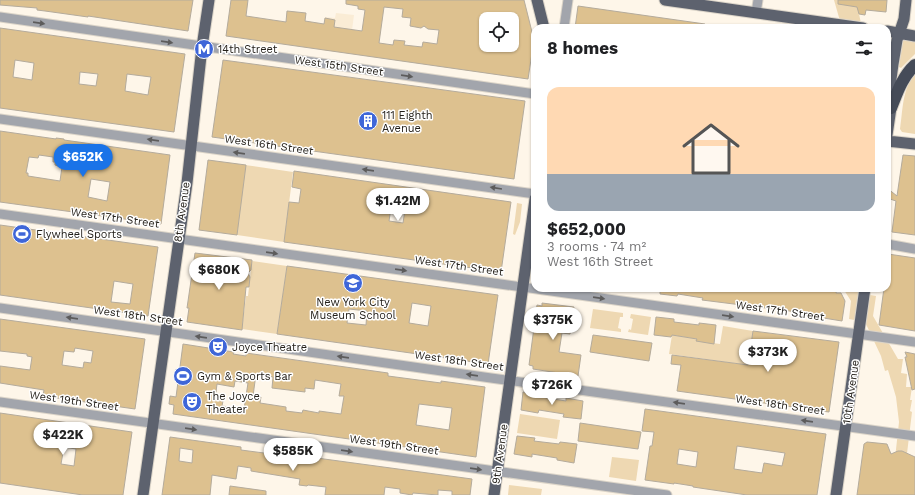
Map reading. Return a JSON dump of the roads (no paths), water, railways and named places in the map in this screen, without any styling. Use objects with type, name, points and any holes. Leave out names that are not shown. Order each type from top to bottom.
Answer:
[{"type":"highway","points":[[891,108],[902,82],[915,66]]},
{"type":"main road","name":"8th Avenue","points":[[143,495],[191,146],[209,0]]},
{"type":"main road","points":[[537,0],[543,24]]},
{"type":"main road","points":[[665,0],[834,24]]},
{"type":"main road","points":[[891,108],[891,79],[897,40],[904,19],[906,0]]},
{"type":"main road","points":[[891,32],[915,36]]},
{"type":"main road","points":[[891,141],[915,144]]},
{"type":"main road","name":"9th Avenue","points":[[494,495],[531,228]]},
{"type":"main road","name":"10th Avenue","points":[[836,495],[864,292]]},
{"type":"street","points":[[565,24],[568,0]]},
{"type":"street","points":[[756,13],[758,0]]},
{"type":"street","name":"West 15th Street","points":[[0,17],[531,93]]},
{"type":"street","name":"West 16th Street","points":[[0,119],[531,193]]},
{"type":"street","name":"West 17th Street","points":[[0,214],[531,288]]},
{"type":"street","points":[[891,245],[915,249]]},
{"type":"street","name":"West 17th Street","points":[[559,292],[915,342]]},
{"type":"street","name":"West 18th Street","points":[[0,308],[915,436]]},
{"type":"street","name":"West 19th Street","points":[[0,402],[667,495]]},
{"type":"place","name":"14th Street","points":[[204,49]]},
{"type":"place","name":"111 Eighth Avenue","points":[[368,121]]},
{"type":"place","name":"Flywheel Sports","points":[[22,234]]},
{"type":"place","name":"New York City Museum School","points":[[353,283]]},
{"type":"place","name":"Joyce Theatre","points":[[218,347]]},
{"type":"place","name":"Gym & Sports Bar","points":[[183,376]]},
{"type":"place","name":"The Joyce Theater","points":[[192,402]]}]
